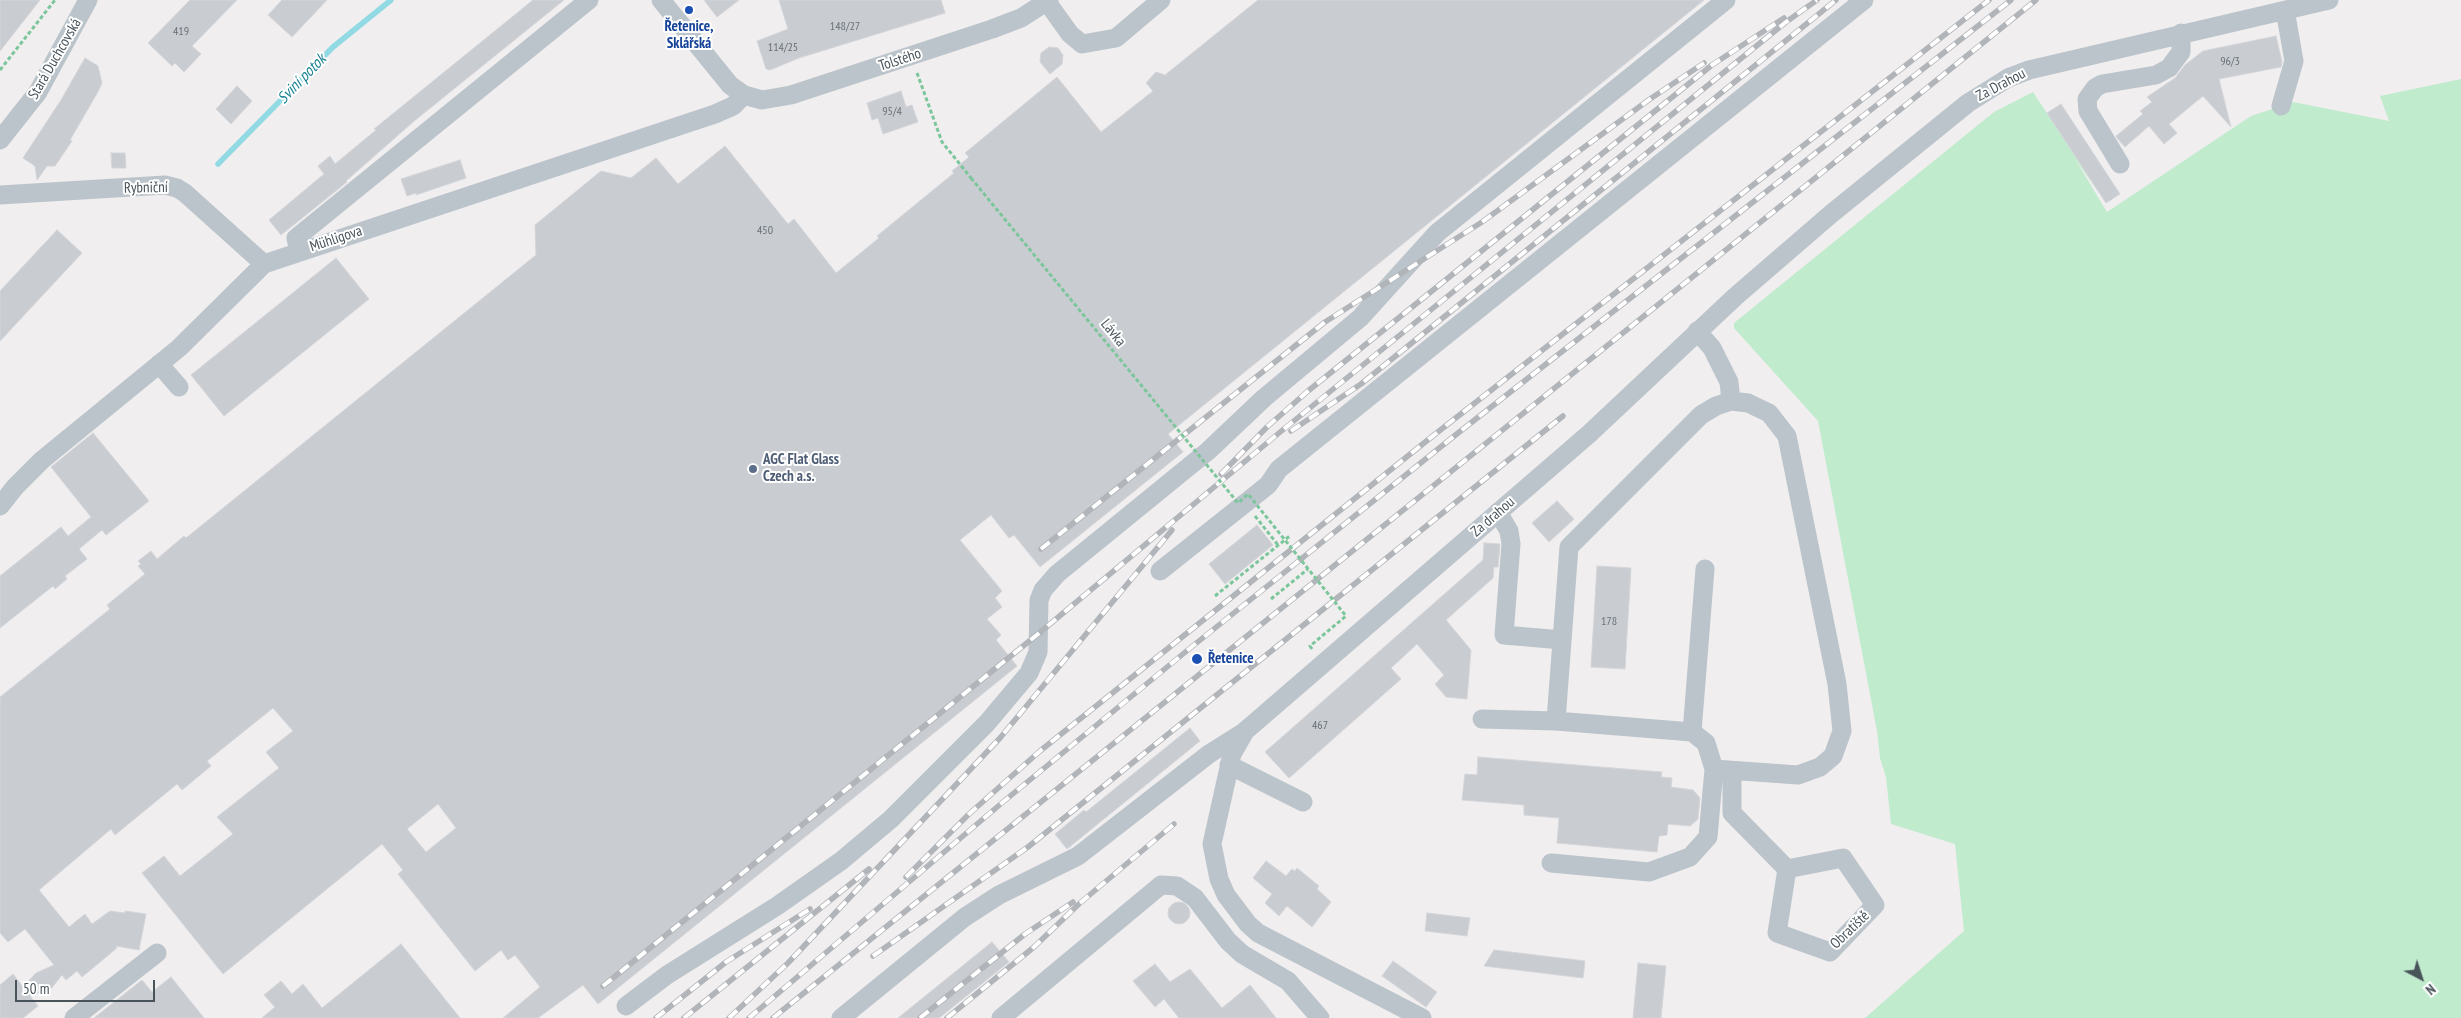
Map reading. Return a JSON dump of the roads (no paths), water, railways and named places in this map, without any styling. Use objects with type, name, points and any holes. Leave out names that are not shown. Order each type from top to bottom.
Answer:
[{"type":"street","name":"Stará Duchcovská","points":[[0,140],[38,92],[88,0]]},
{"type":"street","points":[[298,251],[296,238],[589,0]]},
{"type":"street","points":[[661,0],[714,67],[730,85],[744,95]]},
{"type":"street","points":[[1048,1],[1070,34],[1082,44],[1116,38],[1161,0]]},
{"type":"street","points":[[626,1006],[667,975],[777,906],[825,872],[891,818],[987,723],[1029,673],[1038,652],[1039,600],[1043,590],[1058,574],[1208,451],[1264,398],[1360,318],[1437,233],[1726,0]]},
{"type":"street","points":[[1160,571],[1241,503],[1268,485],[1279,469],[1864,0]]},
{"type":"street","name":"Za Drahou","points":[[1736,296],[1830,214],[1968,103],[1988,90],[2028,70],[2328,0]]},
{"type":"street","name":"Tolstého","points":[[744,95],[762,100],[791,95],[1021,18],[1048,1]]},
{"type":"street","points":[[2281,106],[2294,61],[2285,10]]},
{"type":"street","points":[[2120,164],[2088,111],[2087,99],[2095,88],[2102,84],[2156,75],[2169,68],[2181,52],[2181,33]]},
{"type":"street","name":"Mühligova","points":[[0,506],[15,487],[42,460],[179,348],[264,264],[298,251],[715,114],[733,106],[744,95]]},
{"type":"street","name":"Rybniční","points":[[0,195],[165,185],[177,188],[264,264]]},
{"type":"street","name":"Za drahou","points":[[1244,732],[1590,434],[1736,296]]},
{"type":"street","points":[[1698,330],[1712,348],[1729,382],[1731,401]]},
{"type":"street","points":[[159,364],[179,387]]},
{"type":"street","points":[[1556,720],[1569,547],[1701,415],[1716,406],[1731,401],[1748,403],[1769,414],[1788,436],[1837,684],[1842,731],[1833,756],[1820,767],[1798,775],[1723,770]]},
{"type":"street","points":[[1498,512],[1509,531],[1511,544],[1504,635],[1562,640]]},
{"type":"street","points":[[1692,732],[1705,569]]},
{"type":"street","points":[[1482,718],[1556,720],[1692,732],[1706,743],[1723,770],[1732,813],[1787,869]]},
{"type":"street","points":[[1244,732],[1232,754],[1212,844],[1219,879],[1235,908],[1248,924],[1271,940],[1422,1018]]},
{"type":"street","points":[[841,1018],[966,917],[999,895],[1078,856],[1209,754],[1244,732]]},
{"type":"street","points":[[1229,765],[1303,802]]},
{"type":"street","points":[[1552,863],[1649,872],[1690,857],[1708,837],[1723,770]]},
{"type":"street","name":"Obratiště","points":[[1843,858],[1875,905],[1830,952],[1777,933],[1787,869],[1843,858]]},
{"type":"street","points":[[1001,1018],[1162,885],[1177,886],[1195,898],[1228,941],[1242,954],[1288,981],[1320,1018]]},
{"type":"street","points":[[74,1018],[157,953]]},
{"type":"waterway","name":"Sviní potok","points":[[218,164],[333,47],[391,0]]},
{"type":"railway","points":[[603,986],[1038,634],[1279,433],[1786,22],[1817,0]]},
{"type":"railway","points":[[1291,431],[1361,384],[1836,0]]},
{"type":"railway","points":[[906,877],[969,814],[1040,751],[1434,435],[1989,0]]},
{"type":"railway","points":[[749,1018],[1003,802],[1189,649],[1458,433],[2011,0]]},
{"type":"railway","points":[[773,1018],[2036,0]]},
{"type":"railway","points":[[1221,474],[1267,427],[1308,391],[1712,65],[1784,18]]},
{"type":"railway","points":[[1041,549],[1325,322],[1482,222],[1650,99],[1704,63]]},
{"type":"railway","points":[[873,956],[1028,847],[1563,416]]},
{"type":"railway","points":[[729,1018],[788,963],[1000,738],[1172,530]]},
{"type":"railway","points":[[947,1018],[1034,947],[1080,903],[1174,824]]},
{"type":"railway","points":[[684,1018],[869,869]]},
{"type":"railway","points":[[920,1018],[1025,934],[1073,902]]},
{"type":"railway","points":[[656,1018],[726,962],[810,909]]},
{"type":"place","name":"Řetenice, Sklářská","points":[[689,10]]},
{"type":"place","name":"AGC Flat Glass Czech a.s.","points":[[753,469]]},
{"type":"place","name":"Řetenice","points":[[1197,659]]}]
